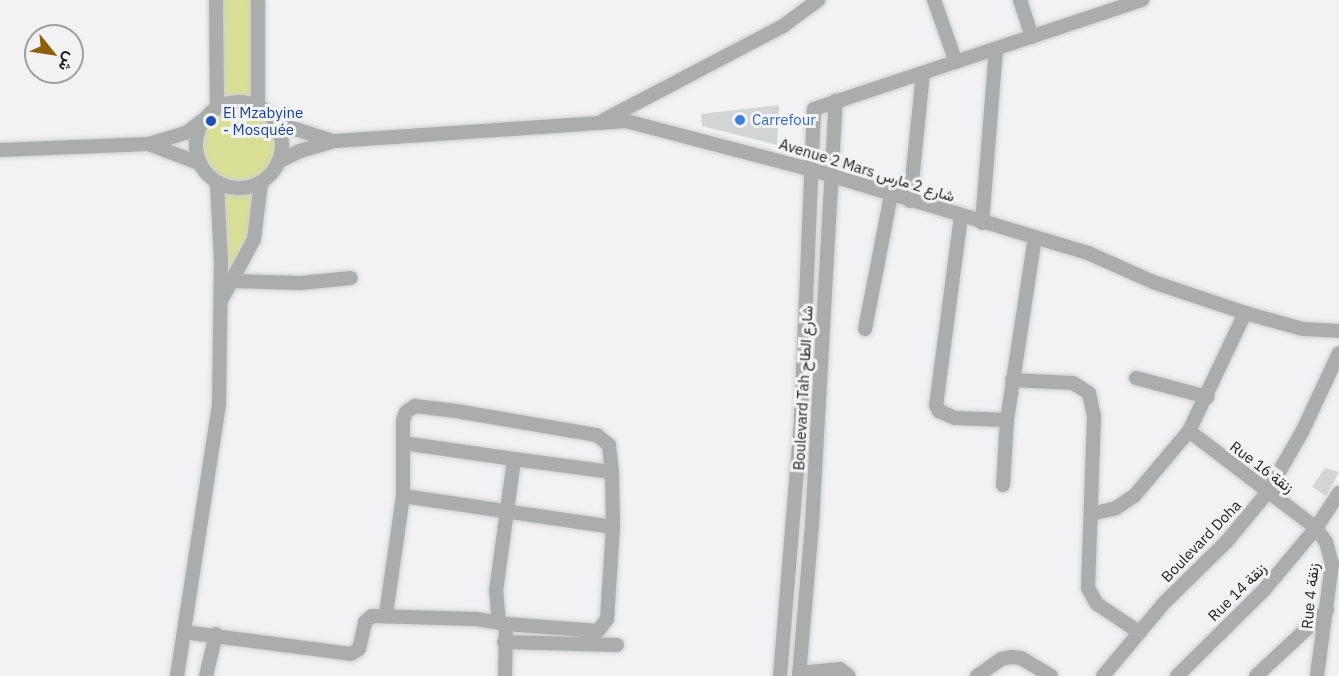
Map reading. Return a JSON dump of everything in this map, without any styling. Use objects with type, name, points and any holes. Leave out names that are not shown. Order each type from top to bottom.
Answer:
[{"type":"street","points":[[216,0],[217,108]]},
{"type":"street","points":[[258,0],[258,107]]},
{"type":"street","points":[[602,121],[783,26],[818,0]]},
{"type":"street","points":[[934,0],[956,62]]},
{"type":"street","points":[[1020,0],[1032,37]]},
{"type":"street","points":[[836,101],[1032,37],[1107,6],[1142,0]]},
{"type":"street","points":[[982,223],[996,49]]},
{"type":"street","points":[[910,201],[923,74]]},
{"type":"street","name":"Boulevard Tah شارع الطاح","points":[[780,676],[801,418],[814,110],[836,101],[812,525],[799,674]]},
{"type":"street","points":[[0,150],[148,144],[186,133],[217,108],[238,102],[258,107],[276,123],[282,138],[278,162],[261,183],[257,229],[221,301]]},
{"type":"street","points":[[199,163],[196,141],[203,121]]},
{"type":"street","name":"Avenue 2 Mars شارع 2 مارس","points":[[278,162],[300,151],[335,141],[602,121],[691,135],[1104,258],[1153,282],[1245,313],[1303,328],[1339,331]]},
{"type":"street","name":"Avenue 2 Mars شارع 2 مارس","points":[[276,123],[335,141]]},
{"type":"street","points":[[148,144],[199,163],[217,183],[234,189],[261,183]]},
{"type":"street","points":[[177,676],[219,404],[221,301],[217,183]]},
{"type":"street","points":[[865,329],[891,195]]},
{"type":"street","points":[[961,216],[936,405],[939,411],[955,418],[1007,420]]},
{"type":"street","points":[[1003,485],[1012,380],[1035,238]]},
{"type":"street","points":[[232,281],[301,284],[351,278]]},
{"type":"street","points":[[1091,514],[1116,508],[1135,495],[1189,431],[1208,397],[1245,313]]},
{"type":"street","name":"Boulevard Doha","points":[[1103,676],[1139,632],[1228,540],[1267,493],[1302,432],[1339,353]]},
{"type":"street","points":[[1136,378],[1208,397]]},
{"type":"street","points":[[1012,380],[1073,384],[1089,393],[1094,416],[1090,597],[1139,632]]},
{"type":"street","points":[[184,632],[216,634],[354,654],[359,649],[368,618],[386,614],[598,631],[607,619],[613,526],[609,445],[597,435],[456,411],[415,406],[406,412],[403,421],[403,496],[386,614]]},
{"type":"street","name":"Rue 16 زنقة","points":[[1189,431],[1267,493],[1316,528]]},
{"type":"street","points":[[403,443],[612,472]]},
{"type":"street","points":[[505,676],[502,623],[496,591],[507,524],[505,509],[514,459]]},
{"type":"street","points":[[1316,528],[1339,493]]},
{"type":"street","points":[[403,496],[613,526]]},
{"type":"street","name":"Rue 4 زنقة","points":[[1316,528],[1326,542],[1332,564],[1317,676]]},
{"type":"street","name":"Rue 14 زنقة","points":[[1177,676],[1264,590],[1316,528]]},
{"type":"street","points":[[1256,676],[1327,609]]},
{"type":"street","points":[[206,676],[216,634]]},
{"type":"street","points":[[504,642],[616,645]]},
{"type":"street","points":[[977,676],[1001,659],[1011,657],[1021,658],[1052,676]]},
{"type":"street","points":[[799,674],[840,669],[849,676]]},
{"type":"green space","points":[[220,0],[255,0],[252,101],[220,103]]},
{"type":"green space","points":[[240,108],[261,114],[271,124],[277,145],[271,166],[261,176],[240,182],[219,176],[209,166],[203,145],[209,124],[219,114]]},
{"type":"green space","points":[[220,188],[236,192],[257,188],[250,238],[224,290]]},
{"type":"building","name":"Carrefour","points":[[779,105],[777,145],[702,126],[701,114]]},
{"type":"building","points":[[1325,468],[1339,472],[1326,496],[1312,487]]},
{"type":"place","name":"Carrefour","points":[[740,120]]},
{"type":"place","name":"El Mzabyine - Mosquée","points":[[211,121]]}]
